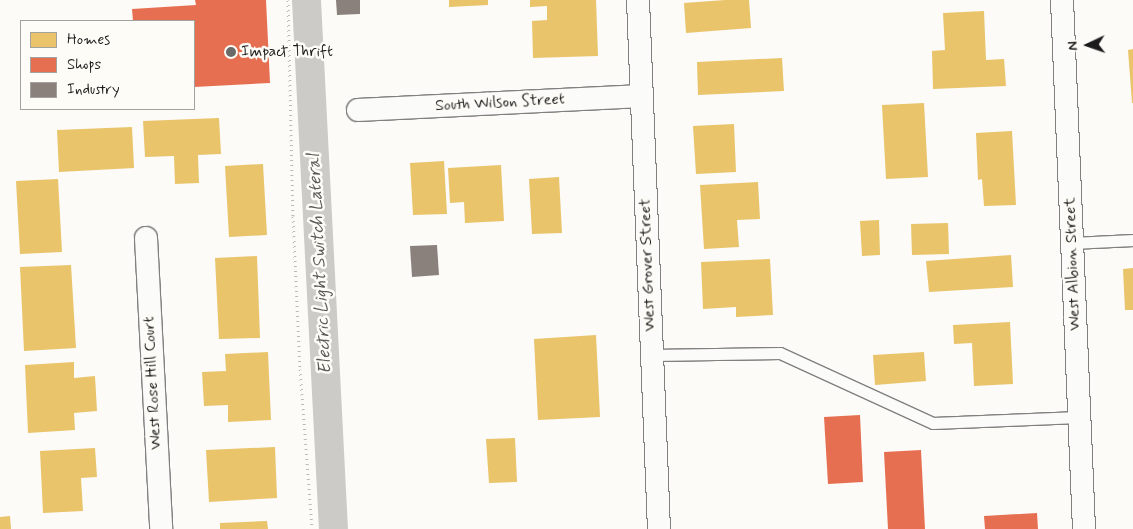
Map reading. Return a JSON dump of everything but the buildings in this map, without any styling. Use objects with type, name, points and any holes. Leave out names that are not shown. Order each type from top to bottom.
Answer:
[{"type":"street","name":"West Grover Street","points":[[638,0],[659,529]]},
{"type":"street","name":"West Albion Street","points":[[1062,0],[1084,529]]},
{"type":"street","name":"South Wilson Street","points":[[358,110],[642,96]]},
{"type":"street","name":"West Rose Hill Court","points":[[146,238],[161,529]]},
{"type":"lane","points":[[1072,243],[1133,240]]},
{"type":"lane","points":[[652,355],[780,353],[933,423],[1080,417]]},
{"type":"path","points":[[288,0],[300,369],[312,529]]},
{"type":"waterway","name":"Electric Light Switch Lateral","points":[[306,0],[333,529]]},
{"type":"place","name":"Impact Thrift","points":[[231,52]]}]
